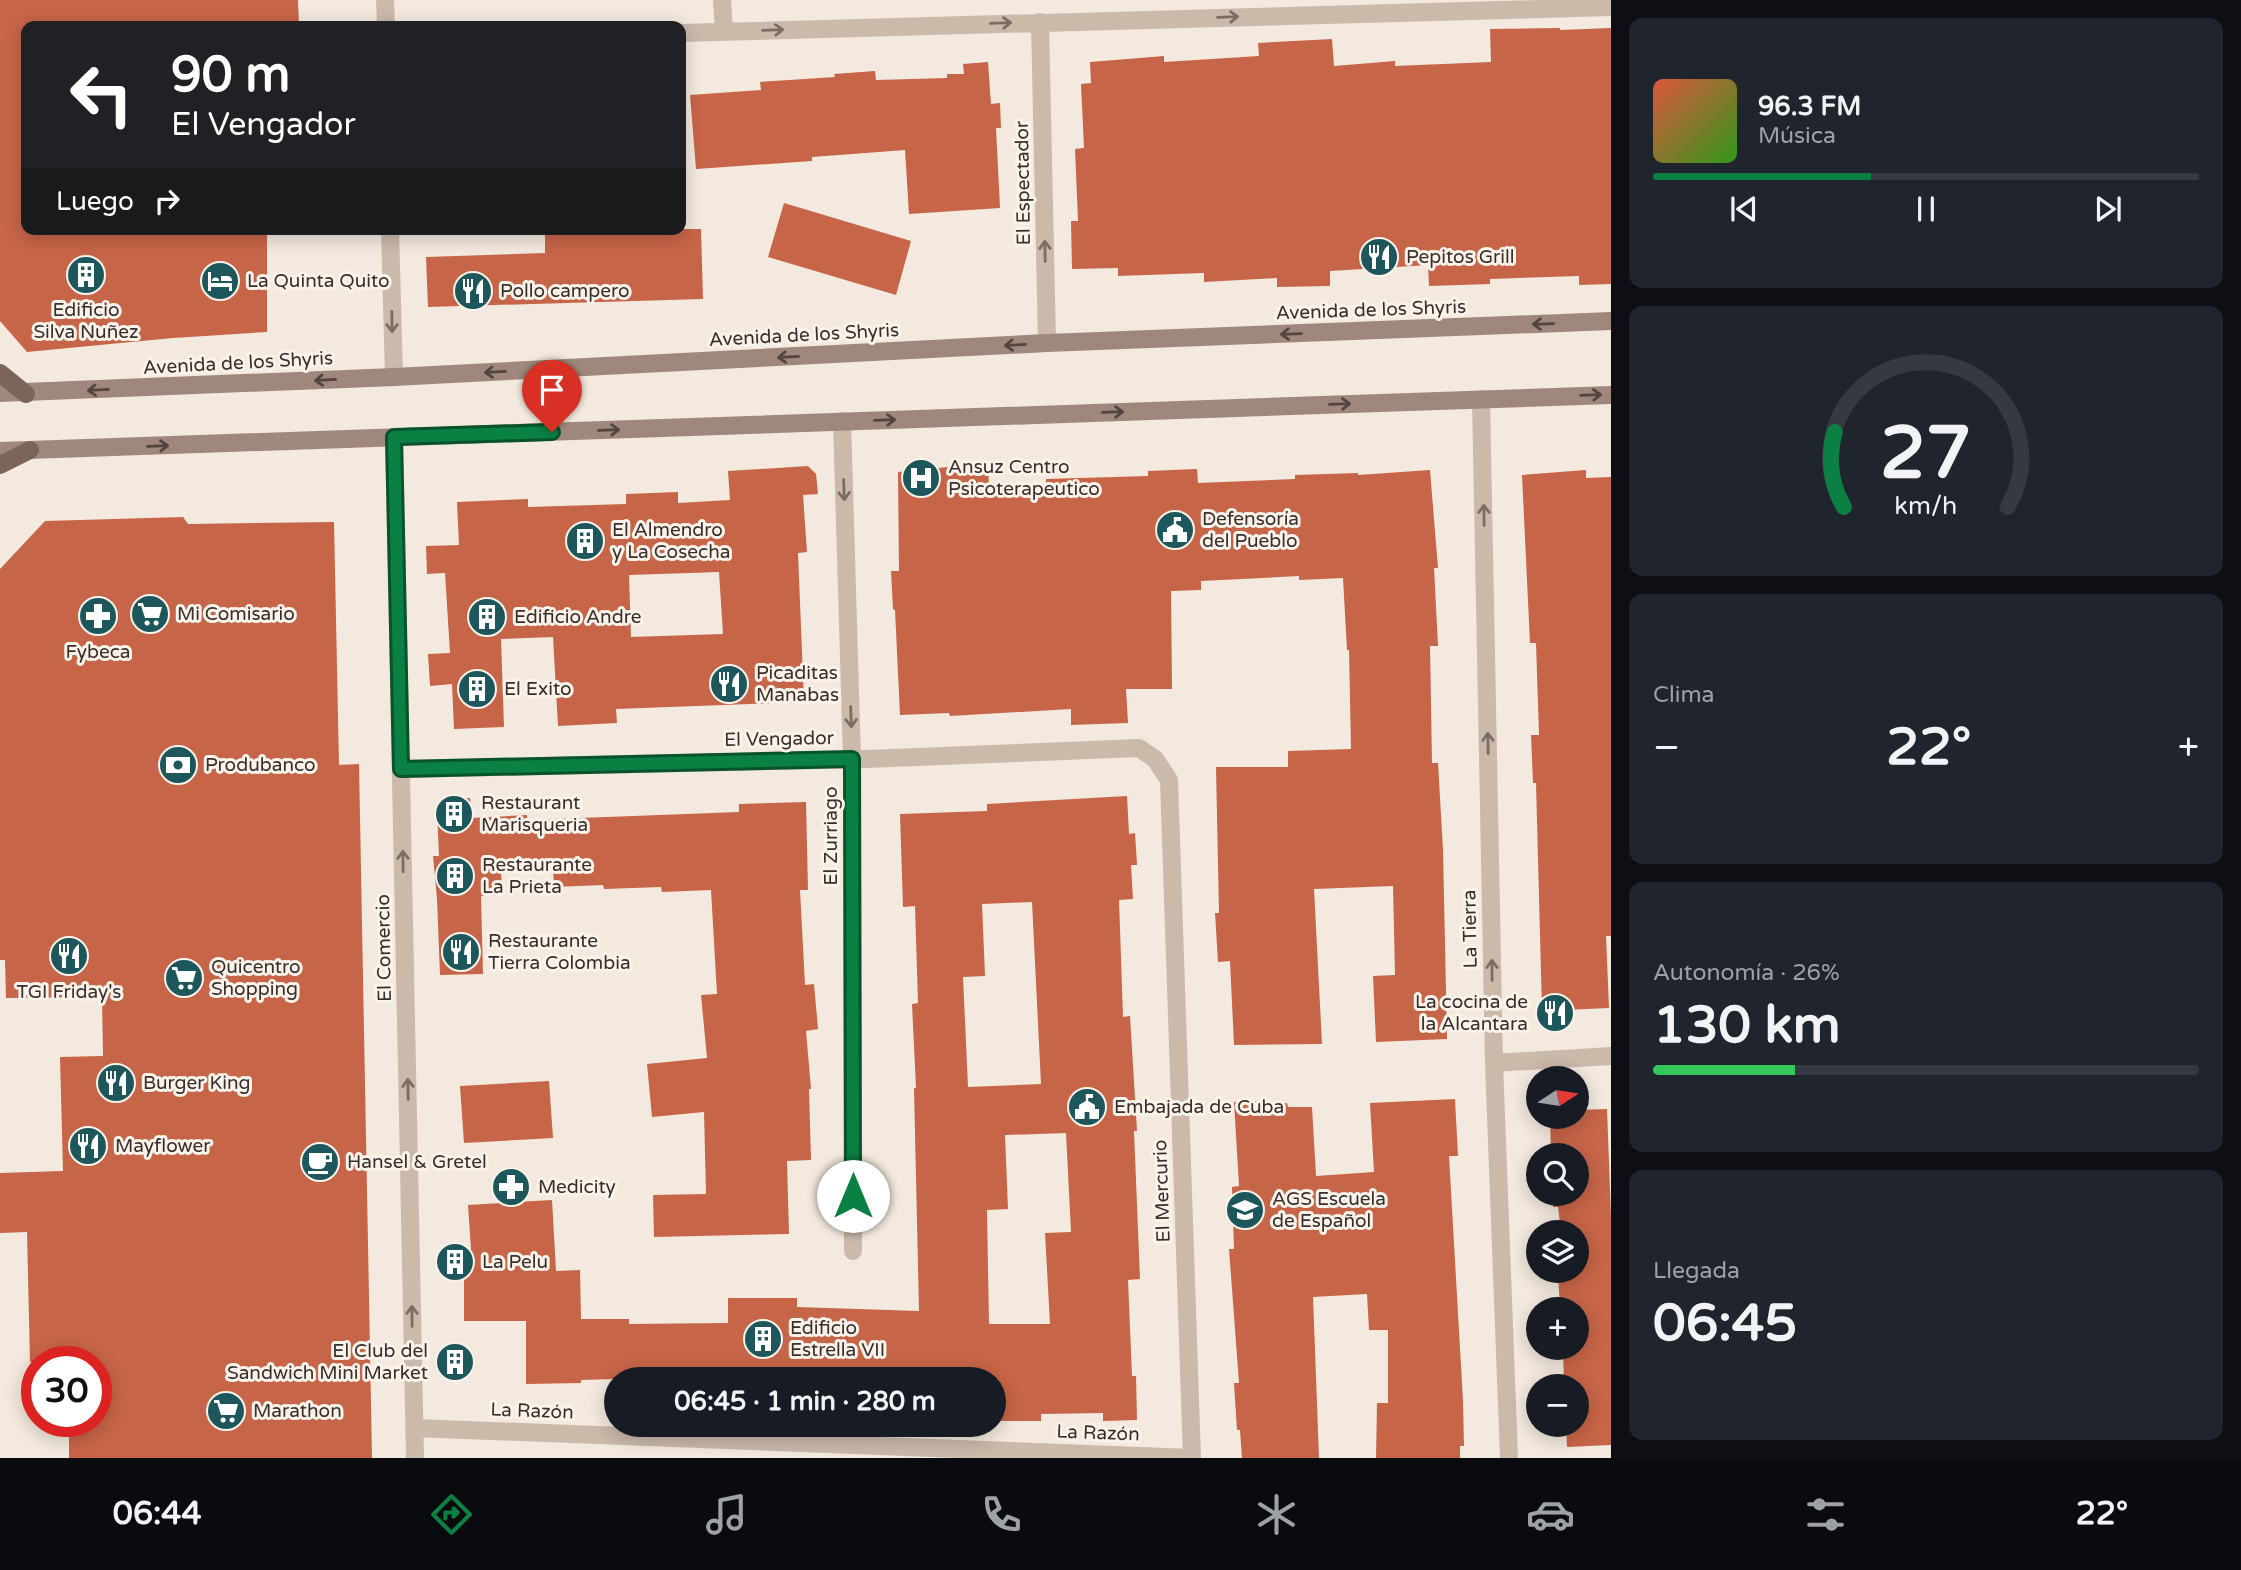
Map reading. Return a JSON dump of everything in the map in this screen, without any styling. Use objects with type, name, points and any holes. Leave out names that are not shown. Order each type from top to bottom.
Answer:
[{"type":"main road","name":"Avenida de los Shyris","points":[[0,393],[394,377],[1047,343],[1611,321]]},
{"type":"main road","points":[[0,373],[26,394]]},
{"type":"main road","points":[[0,451],[1611,394]]},
{"type":"main road","points":[[0,466],[30,450]]},
{"type":"street","points":[[385,0],[386,21]]},
{"type":"street","points":[[722,0],[724,31]]},
{"type":"street","points":[[686,33],[1040,22],[1403,6],[1611,7]]},
{"type":"street","name":"El Espectador","points":[[1040,22],[1047,343]]},
{"type":"street","points":[[390,235],[394,377]]},
{"type":"street","name":"La Tierra","points":[[1481,399],[1494,1063],[1509,1458]]},
{"type":"street","name":"El Zurriago","points":[[842,421],[852,759],[853,1251]]},
{"type":"street","name":"El Comercio","points":[[394,437],[415,1458]]},
{"type":"street","name":"El Vengador","points":[[401,769],[852,759],[1139,748],[1155,759]]},
{"type":"street","name":"El Mercurio","points":[[1155,759],[1169,780],[1192,1458]]},
{"type":"street","points":[[1494,1063],[1611,1056]]},
{"type":"street","name":"La Razón","points":[[415,1428],[1192,1458]]},
{"type":"building","points":[[0,0],[298,0],[299,21],[21,21],[21,235],[267,235],[267,332],[27,352],[0,321]]},
{"type":"building","points":[[1611,28],[1611,284],[1579,285],[1579,276],[1490,279],[1490,284],[1429,286],[1428,265],[1330,271],[1330,286],[1277,287],[1277,278],[1204,282],[1204,273],[1118,276],[1118,268],[1072,269],[1071,221],[1078,221],[1075,149],[1084,148],[1081,84],[1091,83],[1090,62],[1164,56],[1164,62],[1259,56],[1258,43],[1332,39],[1334,66],[1395,61],[1395,66],[1491,62],[1490,29]]},
{"type":"building","points":[[988,62],[991,104],[1000,103],[1001,128],[996,128],[1000,208],[909,214],[905,150],[812,157],[812,161],[696,169],[690,95],[761,90],[760,82],[835,77],[834,74],[875,71],[876,80],[947,78],[947,74],[964,74],[963,64]]},
{"type":"building","points":[[784,203],[911,241],[896,295],[768,257]]},
{"type":"building","points":[[686,229],[701,229],[703,299],[428,307],[426,257],[545,253],[545,235],[686,235]]},
{"type":"building","points":[[988,463],[989,487],[1046,484],[1046,479],[1148,476],[1148,471],[1197,469],[1198,483],[1295,479],[1295,475],[1358,475],[1430,470],[1438,568],[1434,568],[1438,646],[1430,646],[1432,763],[1438,763],[1443,850],[1447,1039],[1376,1042],[1373,976],[1395,975],[1393,886],[1314,889],[1322,1044],[1234,1045],[1230,961],[1218,962],[1215,913],[1219,913],[1216,767],[1288,767],[1288,751],[1351,749],[1349,650],[1343,578],[1299,580],[1299,576],[1201,581],[1201,590],[1171,591],[1172,689],[1126,689],[1128,723],[1071,725],[1071,709],[950,716],[949,713],[900,715],[891,571],[899,571],[898,472]]},
{"type":"building","points":[[808,466],[816,474],[818,494],[803,495],[807,552],[798,553],[804,702],[616,709],[617,723],[558,726],[553,637],[501,639],[504,727],[454,729],[452,684],[430,686],[428,654],[450,653],[445,573],[427,574],[426,546],[459,545],[457,502],[528,499],[528,507],[626,504],[626,494],[678,492],[678,503],[730,500],[728,471]],"holes":[[[719,572],[723,634],[631,637],[629,575]]]},
{"type":"building","points":[[1586,470],[1586,478],[1611,477],[1611,936],[1606,936],[1609,1008],[1542,1011],[1536,783],[1533,783],[1531,735],[1539,735],[1536,643],[1530,643],[1522,475]]},
{"type":"building","name":"Quicentro Shopping","points":[[183,517],[188,524],[334,522],[339,765],[359,764],[372,1458],[69,1458],[69,1437],[112,1437],[112,1346],[30,1346],[27,1232],[0,1233],[0,1173],[63,1171],[60,1057],[103,1056],[102,997],[6,998],[5,960],[0,960],[0,569],[45,521]]},
{"type":"building","points":[[1127,796],[1129,834],[1135,833],[1137,865],[1131,865],[1133,899],[1119,900],[1123,1017],[1130,1016],[1137,1131],[1134,1131],[1140,1279],[1128,1280],[1132,1376],[1136,1376],[1137,1420],[1103,1421],[1103,1413],[1041,1414],[1041,1421],[1006,1421],[1006,1367],[604,1367],[604,1379],[581,1380],[581,1383],[526,1384],[526,1321],[464,1321],[464,1250],[471,1249],[468,1205],[552,1200],[556,1271],[580,1270],[581,1319],[629,1319],[629,1324],[728,1323],[728,1298],[797,1298],[797,1307],[919,1311],[912,1004],[918,1003],[915,906],[903,907],[900,814],[987,811],[987,804]],"holes":[[[1032,902],[1041,1084],[968,1087],[963,977],[985,976],[982,904]],[[1066,1133],[1071,1232],[1045,1233],[1050,1324],[989,1324],[987,1210],[1008,1209],[1005,1135]]]},
{"type":"building","points":[[470,798],[472,818],[527,815],[527,820],[739,812],[739,804],[806,802],[808,890],[800,890],[805,985],[814,984],[818,1029],[806,1031],[811,1089],[811,1160],[787,1161],[789,1234],[654,1237],[653,1195],[706,1194],[704,1112],[652,1117],[647,1064],[707,1058],[701,995],[717,994],[711,890],[662,892],[661,887],[604,889],[603,885],[554,887],[553,868],[501,871],[502,895],[481,896],[483,974],[440,975],[433,856],[439,856],[437,810],[446,800]]},
{"type":"building","points":[[549,1081],[553,1138],[464,1143],[460,1086]]},
{"type":"building","points":[[1455,1099],[1458,1156],[1449,1156],[1463,1401],[1464,1446],[1460,1446],[1460,1458],[1376,1458],[1377,1403],[1388,1403],[1388,1330],[1369,1330],[1367,1294],[1313,1297],[1319,1458],[1242,1458],[1234,1383],[1239,1383],[1229,1249],[1234,1249],[1232,1187],[1239,1186],[1234,1102],[1261,1101],[1262,1104],[1287,1103],[1288,1107],[1312,1107],[1316,1176],[1374,1172],[1370,1103]]},
{"type":"building","points":[[1607,1109],[1611,1217],[1611,1445],[1567,1447],[1567,1437],[1589,1437],[1589,1374],[1564,1374],[1563,1360],[1589,1360],[1589,1297],[1559,1297],[1559,1283],[1589,1283],[1589,1220],[1560,1220],[1558,1207],[1553,1206],[1589,1206],[1589,1143],[1551,1143],[1550,1129],[1589,1129],[1589,1110]]},
{"type":"place","name":"Pepitos Grill","points":[[1379,257]]},
{"type":"place","name":"Edificio Silva Nuñez","points":[[86,275]]},
{"type":"place","name":"La Quinta Quito","points":[[220,281]]},
{"type":"place","name":"Pollo campero","points":[[473,291]]},
{"type":"place","name":"Ansuz Centro Psicoterapeutico","points":[[921,478]]},
{"type":"place","name":"Defensoría del Pueblo","points":[[1175,530]]},
{"type":"place","name":"El Almendro y La Cosecha","points":[[585,541]]},
{"type":"place","name":"Mi Comisario","points":[[150,614]]},
{"type":"place","name":"Fybeca","points":[[98,616]]},
{"type":"place","name":"Edificio Andre","points":[[487,617]]},
{"type":"place","name":"Picaditas Manabas","points":[[729,684]]},
{"type":"place","name":"El Exito","points":[[477,689]]},
{"type":"place","name":"Produbanco","points":[[178,765]]},
{"type":"place","name":"Restaurant Marisqueria","points":[[454,814]]},
{"type":"place","name":"Restaurante La Prieta","points":[[455,876]]},
{"type":"place","name":"Restaurante Tierra Colombia","points":[[461,952]]},
{"type":"place","name":"TGI Friday's","points":[[69,956]]},
{"type":"place","name":"Quicentro Shopping","points":[[184,978]]},
{"type":"place","name":"La cocina de la Alcantara","points":[[1555,1013]]},
{"type":"place","name":"Burger King","points":[[116,1083]]},
{"type":"place","name":"Embajada de Cuba","points":[[1087,1107]]},
{"type":"place","name":"Mayflower","points":[[88,1146]]},
{"type":"place","name":"Hansel & Gretel","points":[[320,1162]]},
{"type":"place","name":"Medicity","points":[[511,1187]]},
{"type":"place","name":"AGS Escuela de Español","points":[[1245,1210]]},
{"type":"place","name":"La Pelu","points":[[455,1262]]},
{"type":"place","name":"Edificio Estrella VII","points":[[763,1339]]},
{"type":"place","name":"El Club del Sandwich Mini Market","points":[[455,1362]]},
{"type":"place","name":"Marathon","points":[[226,1411]]},
{"type":"route","points":[[552,432],[394,437],[401,769],[852,759],[853,1196]]}]
